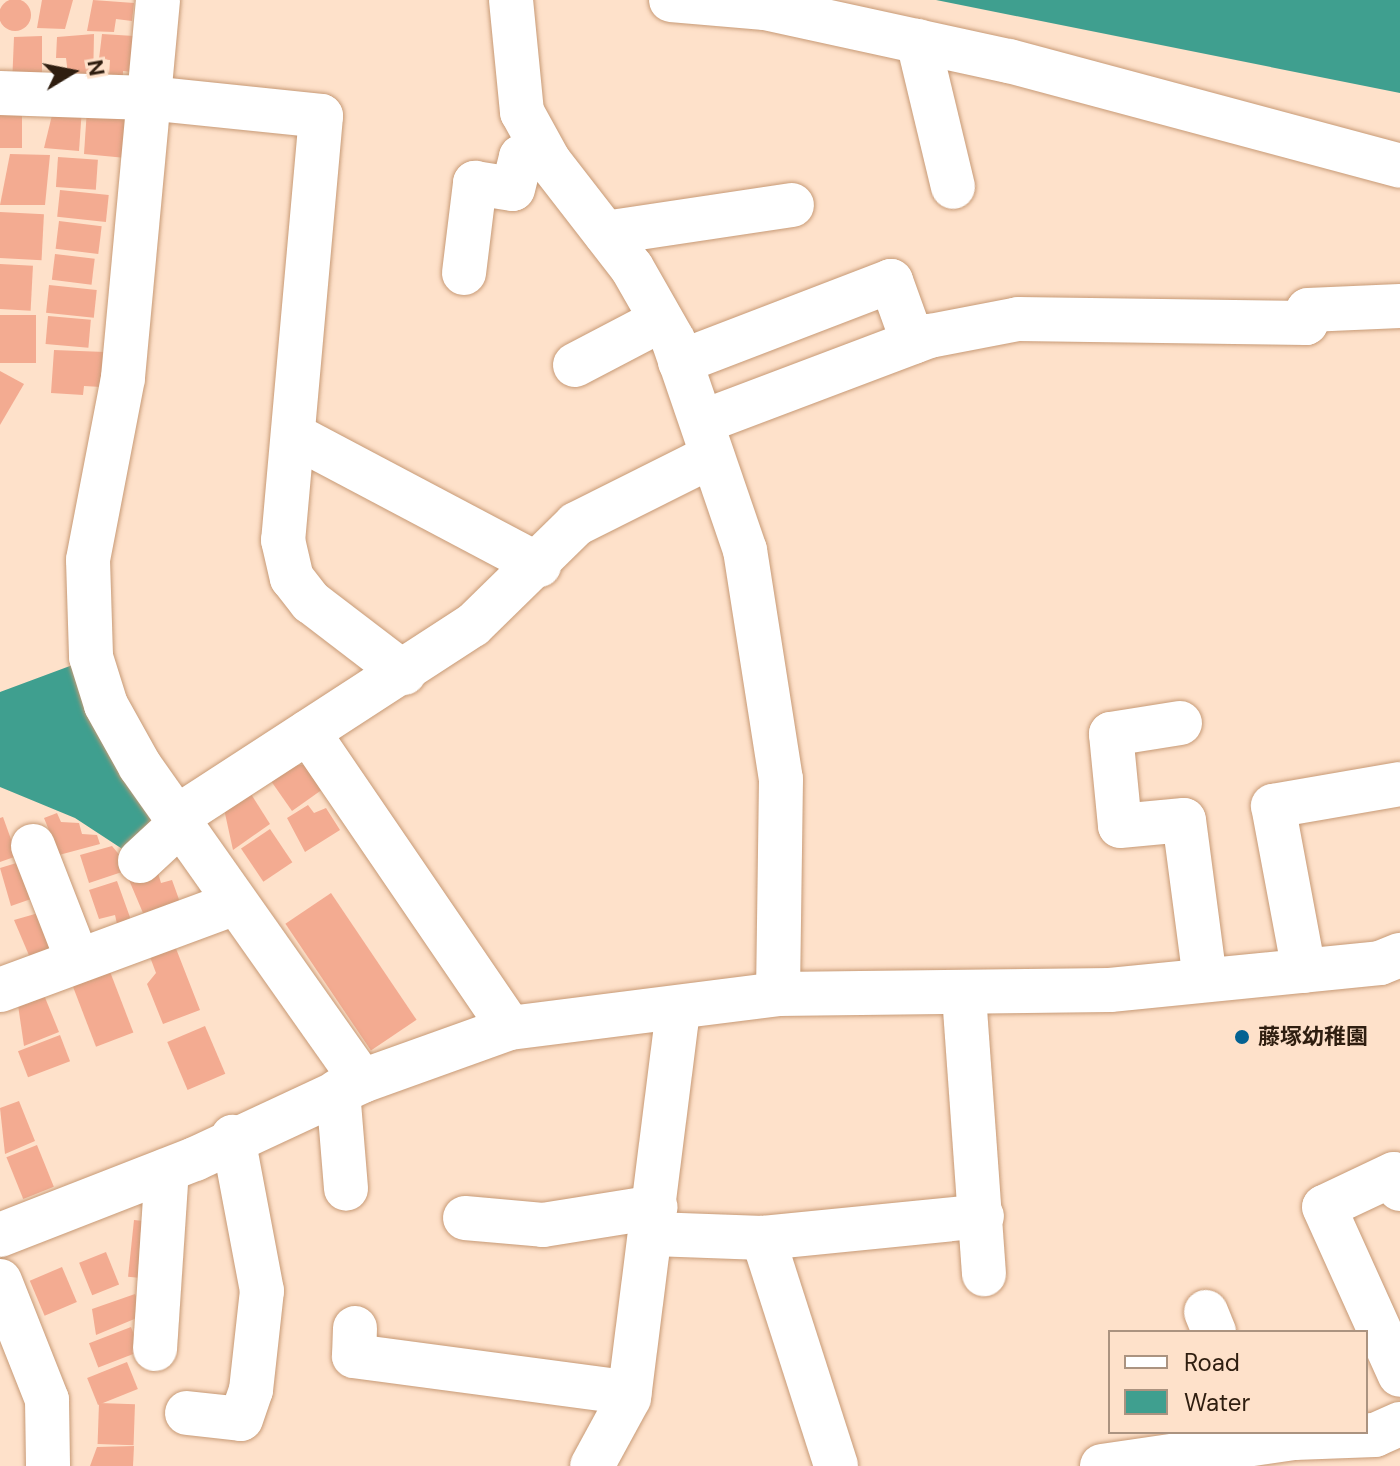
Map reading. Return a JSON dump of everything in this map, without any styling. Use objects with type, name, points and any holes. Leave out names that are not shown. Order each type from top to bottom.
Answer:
[{"type":"street","points":[[158,0],[123,378],[86,597],[91,657],[106,705],[350,1086],[346,1189]]},
{"type":"street","points":[[511,0],[522,112],[549,161],[605,233],[661,320],[680,362],[745,550],[781,779],[778,994]]},
{"type":"street","points":[[671,0],[765,8],[918,41],[1400,166]]},
{"type":"street","points":[[918,41],[953,187]]},
{"type":"street","points":[[0,93],[148,98],[321,116],[297,437],[283,540],[292,578],[404,673]]},
{"type":"street","points":[[464,273],[475,183],[513,189],[521,157],[549,161]]},
{"type":"street","points":[[605,233],[792,205]]},
{"type":"street","points":[[680,362],[891,281],[913,342]]},
{"type":"street","points":[[140,861],[179,820],[473,625],[539,565],[576,524],[707,439],[913,342],[1018,319],[1306,323],[1308,310],[1400,306]]},
{"type":"street","points":[[575,365],[661,320]]},
{"type":"street","points":[[297,437],[539,565]]},
{"type":"street","points":[[1180,723],[1111,734],[1120,826],[1184,820],[1205,980]]},
{"type":"street","points":[[308,732],[510,1028]]},
{"type":"street","points":[[1304,971],[1273,806],[1400,784]]},
{"type":"street","points":[[33,846],[77,959]]},
{"type":"street","points":[[0,990],[232,904]]},
{"type":"street","points":[[0,1235],[167,1170],[233,1137],[350,1086],[510,1028],[778,994],[964,995],[1205,980],[1304,971],[1400,955]]},
{"type":"street","points":[[964,995],[984,1274]]},
{"type":"street","points":[[592,1466],[630,1393],[678,1009]]},
{"type":"street","points":[[187,1413],[241,1419],[251,1390],[262,1291],[233,1137]]},
{"type":"street","points":[[155,1349],[167,1170]]},
{"type":"street","points":[[1400,1189],[1394,1174],[1324,1207],[1400,1375]]},
{"type":"street","points":[[465,1218],[543,1225],[654,1220],[763,1238],[982,1216]]},
{"type":"street","points":[[763,1238],[836,1466]]},
{"type":"street","points":[[2,1290],[47,1400],[48,1466]]},
{"type":"street","points":[[355,1328],[354,1356],[630,1393]]},
{"type":"street","points":[[1102,1466],[1375,1435],[1400,1424]]},
{"type":"water","points":[[936,0],[1400,0],[1400,93]]},
{"type":"water","points":[[78,663],[154,813],[152,832],[130,854],[75,818],[0,787],[0,692]]},
{"type":"building","points":[[15,-1],[26,4],[31,15],[26,26],[15,31],[4,26],[-1,15],[4,4]]},
{"type":"building","points":[[42,0],[73,0],[65,29],[37,28]]},
{"type":"building","points":[[93,0],[134,3],[132,21],[116,19],[114,32],[87,31]]},
{"type":"building","points":[[94,34],[93,83],[69,82],[66,58],[56,58],[57,37]]},
{"type":"building","points":[[102,34],[134,36],[132,72],[123,71],[123,79],[109,78],[110,60],[99,59]]},
{"type":"building","points":[[42,36],[42,77],[12,85],[14,37]]},
{"type":"building","points":[[0,107],[22,107],[22,148],[0,148]]},
{"type":"building","points":[[54,107],[82,108],[79,151],[44,148]]},
{"type":"building","points":[[87,109],[128,117],[126,158],[84,154]]},
{"type":"building","points":[[10,154],[50,155],[45,205],[0,205]]},
{"type":"building","points":[[58,157],[98,160],[96,190],[56,187]]},
{"type":"building","points":[[60,190],[109,195],[106,222],[57,217]]},
{"type":"building","points":[[0,212],[44,214],[42,260],[0,258]]},
{"type":"building","points":[[59,221],[102,226],[98,254],[56,249]]},
{"type":"building","points":[[55,254],[95,259],[92,285],[52,280]]},
{"type":"building","points":[[0,264],[33,266],[31,311],[0,309]]},
{"type":"building","points":[[49,285],[97,290],[94,318],[46,313]]},
{"type":"building","points":[[0,315],[36,315],[36,363],[0,363]]},
{"type":"building","points":[[48,316],[91,320],[88,348],[46,344]]},
{"type":"building","points":[[54,350],[105,352],[101,387],[84,386],[83,395],[51,393]]},
{"type":"building","points":[[0,371],[24,384],[0,425]]},
{"type":"building","points":[[295,765],[306,765],[323,789],[292,811],[271,781]]},
{"type":"building","points":[[251,794],[270,824],[233,850],[224,809]]},
{"type":"building","points":[[308,805],[314,813],[326,808],[340,830],[305,852],[287,818]]},
{"type":"building","points":[[57,813],[61,822],[79,823],[82,834],[97,835],[100,844],[59,855],[44,818]]},
{"type":"building","points":[[3,817],[17,856],[0,862],[0,818]]},
{"type":"building","points":[[270,829],[292,862],[263,882],[241,849]]},
{"type":"building","points":[[112,846],[131,869],[89,883],[80,855]]},
{"type":"building","points":[[23,861],[31,899],[11,906],[0,868]]},
{"type":"building","points":[[158,873],[161,883],[172,880],[181,905],[143,913],[129,880]]},
{"type":"building","points":[[117,881],[131,920],[117,924],[115,915],[99,919],[89,890]]},
{"type":"building","points":[[331,893],[417,1020],[371,1051],[285,924]]},
{"type":"building","points":[[42,912],[51,954],[31,960],[14,920]]},
{"type":"building","points":[[175,946],[200,1010],[163,1024],[147,984],[156,973],[150,957]]},
{"type":"building","points":[[109,969],[133,1032],[96,1047],[72,983]]},
{"type":"building","points":[[44,995],[59,1032],[24,1046],[18,1005]]},
{"type":"building","points":[[205,1026],[225,1074],[188,1090],[167,1042]]},
{"type":"building","points":[[60,1035],[70,1061],[28,1077],[18,1051]]},
{"type":"building","points":[[19,1101],[35,1141],[5,1154],[0,1108]]},
{"type":"building","points":[[37,1145],[54,1187],[23,1199],[6,1157]]},
{"type":"building","points":[[134,1220],[152,1222],[146,1279],[128,1277]]},
{"type":"building","points":[[106,1252],[119,1284],[92,1295],[79,1263]]},
{"type":"building","points":[[62,1267],[77,1302],[45,1316],[30,1281]]},
{"type":"building","points":[[135,1294],[144,1315],[96,1335],[92,1309]]},
{"type":"building","points":[[131,1327],[140,1351],[98,1367],[89,1343]]},
{"type":"building","points":[[127,1362],[138,1389],[98,1405],[87,1378]]},
{"type":"building","points":[[99,1403],[135,1404],[134,1445],[98,1444]]},
{"type":"building","points":[[134,1446],[133,1466],[90,1466],[97,1447]]},
{"type":"place","name":"藤塚幼稚園","points":[[1242,1037]]}]
